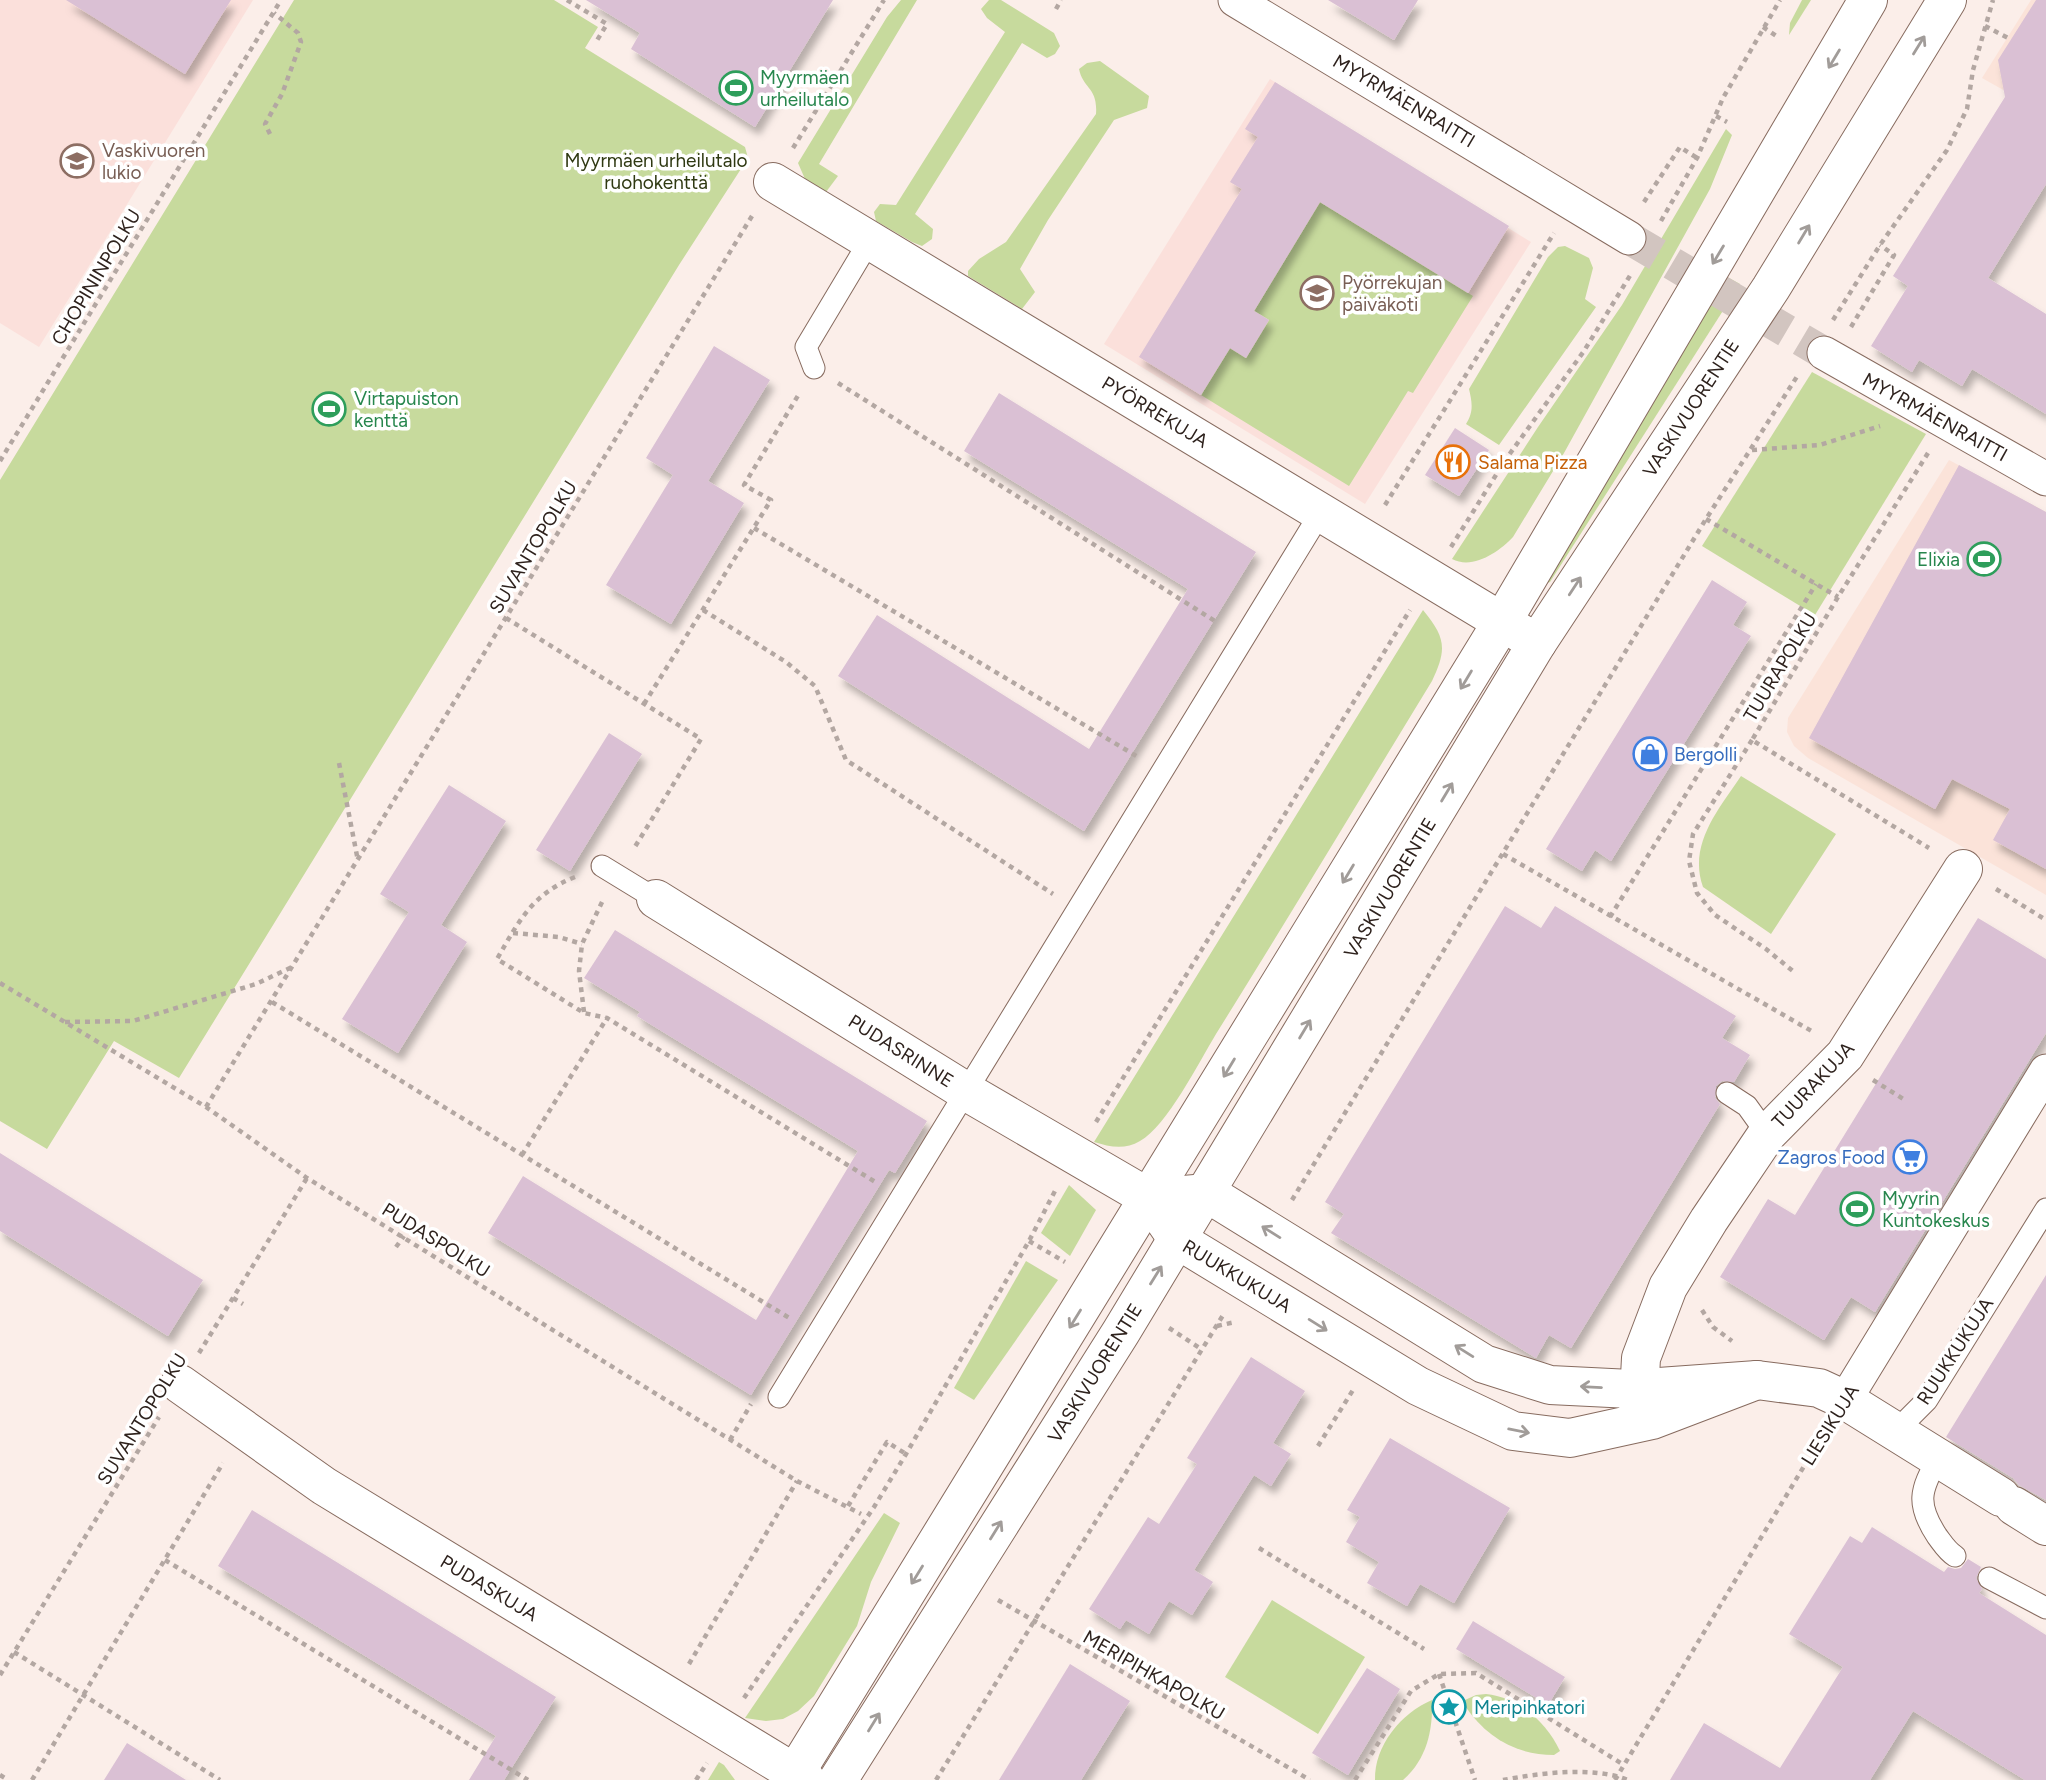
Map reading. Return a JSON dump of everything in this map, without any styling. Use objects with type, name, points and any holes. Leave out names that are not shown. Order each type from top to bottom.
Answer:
[{"type":"street","name":"MYYRMÄENRAITTI","points":[[1235,0],[1567,212],[1644,232]]},
{"type":"street","points":[[797,1778],[1502,622],[1868,0]]},
{"type":"street","name":"VASKIVUORENTIE","points":[[838,1780],[1207,1193],[1537,643],[1771,288],[1947,0]]},
{"type":"street","name":"PYÖRREKUJA","points":[[773,182],[1537,643]]},
{"type":"street","name":"MYYRMÄENRAITTI","points":[[1818,350],[2046,479]]},
{"type":"street","name":"TUURAKUJA","points":[[1639,1406],[1641,1358],[1668,1287],[1767,1133],[1845,1055],[1963,869]]},
{"type":"street","name":"PUDASRINNE","points":[[656,900],[967,1091],[1149,1198]]},
{"type":"street","name":"LIESIKUJA","points":[[1845,1400],[2046,1071]]},
{"type":"street","points":[[1149,1198],[1207,1193]]},
{"type":"street","name":"RUUKKUKUJA","points":[[1207,1193],[1484,1364],[1550,1385],[1639,1406]]},
{"type":"street","name":"RUUKKUKUJA","points":[[1149,1198],[1178,1240],[1418,1387],[1513,1432],[1570,1438],[1639,1406],[1757,1380],[1819,1388],[1845,1400],[1895,1432]]},
{"type":"street","name":"PUDASKUJA","points":[[180,1384],[324,1486],[797,1778]]},
{"type":"street","points":[[1895,1432],[2046,1526]]},
{"type":"lane","points":[[814,368],[806,347],[870,240]]},
{"type":"lane","points":[[779,1397],[1321,512]]},
{"type":"lane","points":[[610,871],[656,900]]},
{"type":"lane","points":[[1727,1093],[1747,1106],[1767,1133]]},
{"type":"lane","name":"RUUKKUKUJA","points":[[1895,1432],[1927,1400],[2046,1209]]},
{"type":"lane","points":[[1938,1458],[1927,1479],[1921,1502],[1927,1520],[1947,1551],[1955,1556]]},
{"type":"lane","points":[[1989,1578],[2046,1608]]},
{"type":"path","name":"CHOPININPOLKU","points":[[0,461],[281,0]]},
{"type":"path","points":[[567,0],[607,24],[596,42]]},
{"type":"path","name":"SUVANTOPOLKU","points":[[206,1107],[884,0]]},
{"type":"path","points":[[1056,9],[1061,0]]},
{"type":"path","points":[[1644,232],[1697,158],[1729,87],[1780,0]]},
{"type":"path","points":[[1272,1232],[1706,519],[1818,350],[1880,245],[1947,150],[1967,109],[1973,70],[1993,0]]},
{"type":"path","points":[[270,134],[265,124],[282,94],[301,42],[298,33],[274,13]]},
{"type":"path","points":[[1985,26],[2010,39]]},
{"type":"path","points":[[1763,27],[1778,37]]},
{"type":"path","points":[[1716,116],[1727,122]]},
{"type":"path","points":[[1644,202],[1680,147],[1697,158]]},
{"type":"path","points":[[1364,538],[1567,212]]},
{"type":"path","points":[[1853,324],[1894,255],[1880,245]]},
{"type":"path","points":[[732,1692],[743,1699],[874,1507],[1077,1154],[1429,578],[1506,458],[1584,351],[1632,272]]},
{"type":"path","points":[[644,704],[771,500],[744,485],[814,368],[1243,638]]},
{"type":"path","points":[[1751,450],[1820,445],[1885,424],[1933,414]]},
{"type":"path","name":"TUURAPOLKU","points":[[1933,414],[1838,597],[1752,740],[2046,920]]},
{"type":"path","points":[[1706,519],[1838,597]]},
{"type":"path","points":[[754,528],[1162,771]]},
{"type":"path","points":[[1609,917],[1816,584]]},
{"type":"path","points":[[703,610],[786,662],[815,686],[846,760],[1078,909]]},
{"type":"path","points":[[506,618],[701,739],[610,871],[603,900],[582,944],[579,971],[584,1013]]},
{"type":"path","points":[[1752,740],[1693,834],[1689,861],[1697,892],[1715,915],[1766,949],[1794,972]]},
{"type":"path","points":[[339,763],[358,861]]},
{"type":"path","points":[[1503,854],[1609,917],[1811,1030],[1871,1078],[1905,1100]]},
{"type":"path","points":[[610,871],[564,882],[533,902],[497,959],[584,1013],[607,1018],[901,1198]]},
{"type":"path","points":[[513,933],[559,937],[582,944]]},
{"type":"path","points":[[64,1022],[133,1021],[256,984],[294,966]]},
{"type":"path","name":"PUDASPOLKU","points":[[0,983],[206,1107],[307,1178],[730,1440],[797,1481],[861,1514]]},
{"type":"path","points":[[272,1002],[818,1335]]},
{"type":"path","points":[[522,1155],[607,1018]]},
{"type":"path","name":"SUVANTOPOLKU","points":[[0,1675],[307,1178]]},
{"type":"path","points":[[396,1247],[404,1237]]},
{"type":"path","points":[[936,1780],[1244,1279]]},
{"type":"path","points":[[233,1298],[243,1304]]},
{"type":"path","points":[[1318,1446],[1359,1380]]},
{"type":"path","name":"LIESIKUJA","points":[[1616,1778],[1845,1400]]},
{"type":"path","points":[[730,1440],[753,1401]]},
{"type":"path","points":[[848,1506],[887,1442],[906,1454]]},
{"type":"path","points":[[32,1780],[226,1458]]},
{"type":"path","points":[[699,1672],[688,1666],[797,1481]]},
{"type":"path","points":[[1259,1548],[1424,1649]]},
{"type":"path","points":[[165,1560],[528,1780]]},
{"type":"path","name":"MERIPIHKAPOLKU","points":[[992,1597],[1310,1780]]},
{"type":"path","points":[[14,1652],[220,1780]]},
{"type":"path","points":[[1355,1780],[1411,1691],[1439,1674],[1476,1673],[1624,1765]]},
{"type":"path","points":[[1439,1674],[1475,1780]]},
{"type":"path","points":[[696,1780],[726,1732]]},
{"type":"path","points":[[1503,1780],[1548,1772],[1628,1780]]},
{"type":"path","points":[[0,1775],[8,1780]]},
{"type":"shaded area","name":"Vaskivuoren lukio","points":[[0,0],[253,0],[39,347],[0,323]]},
{"type":"shaded area","points":[[2031,0],[2046,0],[2046,114],[1982,78]]},
{"type":"shaded area","name":"Pyörrekujan päiväkoti","points":[[1270,79],[1531,242],[1365,504],[1104,344]]},
{"type":"shaded area","points":[[1949,460],[2046,512],[2046,895],[1808,758],[1794,746],[1787,732],[1788,718]]},
{"type":"green space","name":"Myyrmäen urheilutalo ruohokenttä","points":[[294,0],[554,0],[598,27],[585,48],[745,147],[748,158],[679,265],[179,1078],[114,1041],[47,1149],[0,1121],[0,480]]},
{"type":"green space","points":[[901,0],[917,0],[819,164],[838,176],[826,192],[805,179],[798,163],[887,17]]},
{"type":"green space","points":[[989,0],[1001,0],[1054,33],[1060,46],[1055,54],[1047,58],[1022,43],[915,214],[933,229],[932,239],[922,246],[876,221],[874,212],[880,204],[896,205],[1005,32],[987,18],[981,9]]},
{"type":"green space","points":[[1802,0],[1811,0],[1789,35],[1790,23]]},
{"type":"green space","points":[[1100,61],[1149,96],[1147,108],[1114,120],[1048,220],[1020,269],[1035,292],[1022,309],[968,276],[968,271],[979,259],[1006,242],[1096,114],[1095,98],[1079,69],[1087,63]]},
{"type":"green space","points":[[1726,129],[1732,135],[1710,189],[1564,453],[1513,537],[1501,548],[1477,561],[1460,562],[1452,559],[1622,305]]},
{"type":"green space","points":[[1320,202],[1473,296],[1413,393],[1408,391],[1349,486],[1201,395],[1230,348],[1246,358],[1269,320],[1254,311]]},
{"type":"green space","points":[[1565,246],[1589,258],[1593,268],[1585,299],[1596,307],[1499,445],[1466,424],[1472,407],[1469,389],[1548,257],[1558,247]]},
{"type":"green space","points":[[1720,273],[1740,284],[1550,582],[1543,581]]},
{"type":"green space","points":[[1812,372],[1926,434],[1815,615],[1702,546]]},
{"type":"green space","points":[[1423,610],[1436,628],[1442,644],[1440,660],[1432,681],[1182,1092],[1161,1122],[1140,1141],[1117,1147],[1094,1142]]},
{"type":"green space","points":[[1741,776],[1836,834],[1771,934],[1703,887],[1699,872],[1702,842],[1708,828]]},
{"type":"green space","points":[[1069,1185],[1096,1210],[1070,1256],[1041,1233]]},
{"type":"green space","points":[[1026,1261],[1058,1280],[974,1400],[954,1388]]},
{"type":"green space","points":[[884,1513],[900,1523],[871,1582],[857,1626],[814,1696],[798,1711],[783,1719],[766,1721],[745,1718]]},
{"type":"green space","points":[[1272,1600],[1365,1657],[1318,1734],[1225,1677]]},
{"type":"green space","points":[[1486,1694],[1521,1706],[1547,1730],[1560,1751],[1554,1755],[1527,1752],[1492,1735],[1465,1706],[1465,1700]]},
{"type":"green space","points":[[1432,1700],[1430,1733],[1418,1763],[1403,1780],[1375,1780],[1376,1767],[1384,1743],[1410,1713]]},
{"type":"green space","points":[[719,1762],[724,1765],[735,1780],[708,1780]]},
{"type":"building","points":[[66,0],[231,0],[185,74]]},
{"type":"building","name":"Myyrmäen urheilutalo","points":[[586,0],[833,0],[755,127],[631,49],[640,33]]},
{"type":"building","points":[[1328,0],[1418,0],[1394,40]]},
{"type":"building","points":[[2036,0],[2046,0],[2046,184],[1988,278],[2046,314],[2046,414],[1972,369],[1962,386],[1919,360],[1912,372],[1871,346],[1908,286],[1893,276],[2005,97],[1998,60]]},
{"type":"building","points":[[1275,82],[1509,226],[1468,293],[1320,202],[1254,311],[1269,320],[1246,358],[1230,348],[1201,395],[1139,357],[1242,189],[1230,182],[1258,137],[1245,129]]},
{"type":"building","points":[[714,346],[770,380],[708,481],[744,503],[671,624],[606,585],[673,475],[646,458]]},
{"type":"building","points":[[999,393],[1256,552],[1084,831],[838,676],[877,615],[1089,749],[1188,589],[964,451]]},
{"type":"building","points":[[1455,428],[1489,450],[1459,496],[1425,475]]},
{"type":"building","points":[[1959,465],[2046,512],[2046,869],[1993,840],[2010,809],[1952,779],[1935,809],[1809,738]]},
{"type":"building","points":[[1712,580],[1747,602],[1733,625],[1751,636],[1611,861],[1595,850],[1582,871],[1546,849]]},
{"type":"building","points":[[609,733],[642,754],[570,871],[536,850]]},
{"type":"building","points":[[449,785],[506,821],[441,925],[467,942],[398,1053],[342,1019],[409,912],[380,894]]},
{"type":"building","points":[[1505,906],[1541,928],[1555,906],[1736,1016],[1722,1038],[1750,1055],[1734,1082],[1722,1081],[1716,1086],[1715,1098],[1720,1104],[1571,1348],[1549,1335],[1536,1358],[1331,1233],[1344,1214],[1325,1202]]},
{"type":"building","points":[[1978,918],[2046,959],[2046,1033],[1875,1312],[1851,1297],[1824,1340],[1720,1277],[1768,1199],[1795,1215]]},
{"type":"building","points":[[615,930],[927,1121],[895,1173],[889,1170],[751,1395],[488,1233],[523,1176],[756,1320],[858,1151],[637,1016],[640,1012],[584,978]]},
{"type":"building","points":[[0,1153],[203,1280],[168,1336],[0,1231]]},
{"type":"building","points":[[2046,1275],[2046,1500],[1946,1437]]},
{"type":"building","points":[[1251,1357],[1305,1391],[1273,1443],[1291,1454],[1271,1486],[1254,1475],[1194,1570],[1213,1582],[1192,1615],[1169,1601],[1149,1634],[1126,1620],[1120,1629],[1089,1609],[1148,1517],[1159,1524],[1197,1464],[1187,1458]]},
{"type":"building","points":[[1390,1438],[1510,1508],[1454,1603],[1420,1584],[1407,1606],[1367,1583],[1379,1562],[1346,1542],[1360,1517],[1347,1510]]},
{"type":"building","points":[[252,1510],[556,1697],[504,1780],[469,1780],[496,1736],[218,1566]]},
{"type":"building","points":[[1872,1527],[1944,1572],[1948,1567],[1961,1568],[1968,1559],[1981,1567],[1976,1578],[1982,1589],[1979,1593],[2046,1635],[2046,1780],[2025,1780],[1913,1711],[1870,1780],[1670,1780],[1704,1723],[1780,1768],[1843,1667],[1789,1634],[1850,1536],[1862,1543]]},
{"type":"building","points":[[1473,1621],[1565,1677],[1548,1705],[1456,1649]]},
{"type":"building","points":[[1070,1664],[1130,1701],[1081,1780],[999,1780]]},
{"type":"building","points":[[1367,1668],[1400,1689],[1348,1775],[1312,1753]]},
{"type":"building","points":[[127,1743],[186,1780],[104,1780]]},
{"type":"tunnel","points":[[1629,238],[1824,353]]},
{"type":"place","name":"Myyrmäen urheilutalo","points":[[736,88]]},
{"type":"place","name":"Vaskivuoren lukio","points":[[77,161]]},
{"type":"place","name":"Pyörrekujan päiväkoti","points":[[1317,293]]},
{"type":"place","name":"Virtapuiston kenttä","points":[[329,409]]},
{"type":"place","name":"Salama Pizza","points":[[1453,462]]},
{"type":"place","name":"Elixia","points":[[1984,559]]},
{"type":"place","name":"Bergolli","points":[[1650,754]]},
{"type":"place","name":"Zagros Food","points":[[1910,1157]]},
{"type":"place","name":"Myyrin Kuntokeskus","points":[[1857,1209]]},
{"type":"place","name":"Meripihkatori","points":[[1449,1707]]}]
